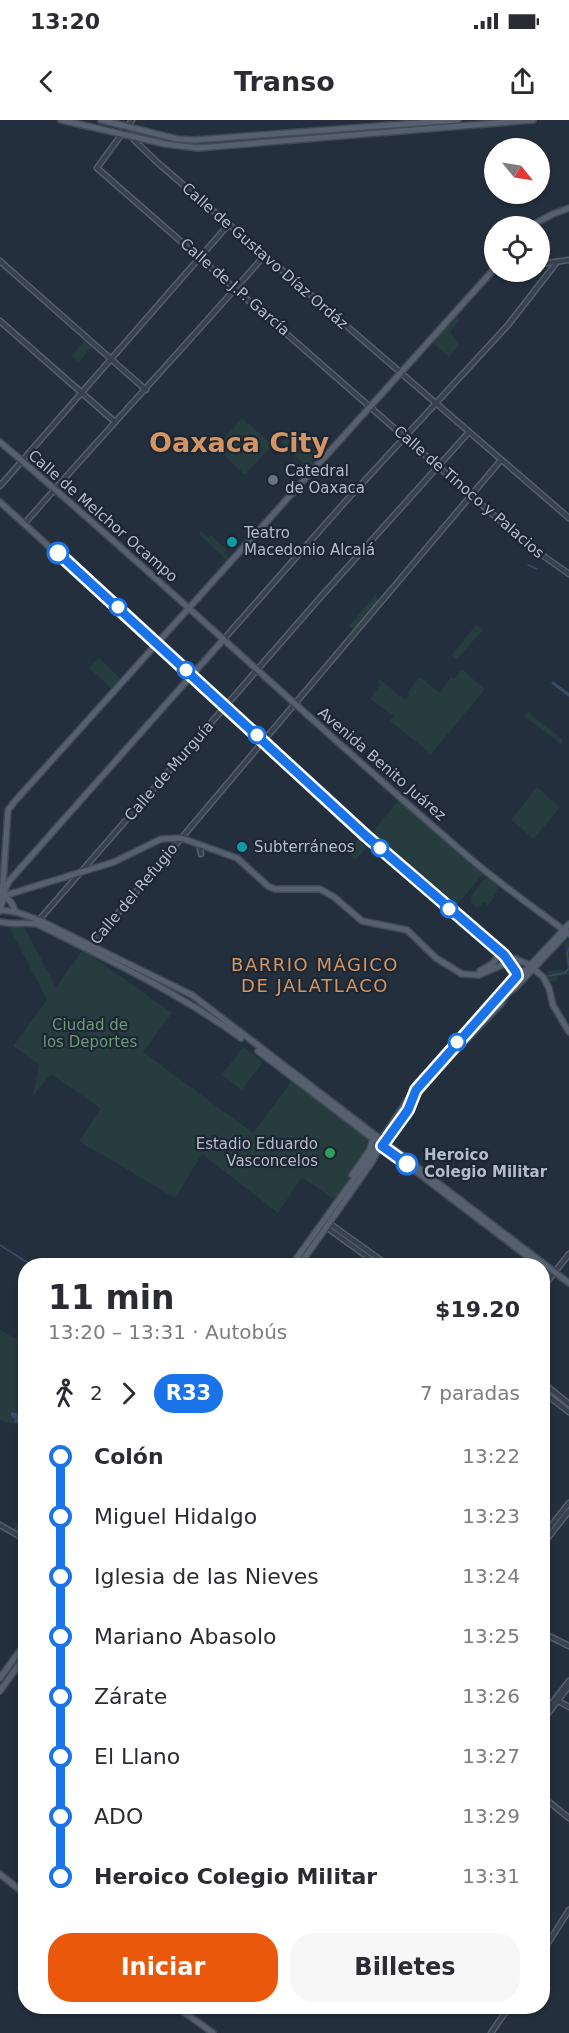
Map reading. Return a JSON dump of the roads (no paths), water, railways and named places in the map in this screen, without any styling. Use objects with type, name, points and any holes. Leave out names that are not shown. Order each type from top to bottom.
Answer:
[{"type":"main road","points":[[61,120],[187,147],[237,145],[533,120]]},
{"type":"main road","points":[[101,120],[177,139],[195,140],[458,120]]},
{"type":"main road","points":[[549,216],[569,208]]},
{"type":"main road","points":[[88,948],[39,920],[16,912],[0,911],[8,810],[484,280]]},
{"type":"main road","name":"Calle de Melchor Ocampo","points":[[0,442],[56,488],[190,608]]},
{"type":"main road","points":[[0,502],[383,851],[502,954],[516,972],[517,976],[496,1001],[435,1066],[416,1090],[379,1142],[372,1162],[297,1258]]},
{"type":"main road","name":"Avenida Benito Juárez","points":[[190,608],[223,640],[473,861],[567,932]]},
{"type":"main road","points":[[1,895],[10,880],[223,640]]},
{"type":"main road","points":[[1,895],[19,892],[125,857],[161,839],[181,838],[237,858],[268,886],[275,889],[320,889],[334,897],[362,921],[402,927],[414,934],[445,965],[462,974],[479,975],[516,959]]},
{"type":"main road","points":[[3,875],[5,879],[10,880]]},
{"type":"main road","points":[[11,902],[12,896],[19,892]]},
{"type":"main road","points":[[1,895],[11,902],[16,912]]},
{"type":"main road","points":[[0,922],[37,924],[192,995],[530,1258]]},
{"type":"main road","points":[[496,1001],[515,988],[532,967],[567,932],[569,924]]},
{"type":"main road","points":[[502,954],[532,967],[546,982],[553,1005],[569,1032]]},
{"type":"main road","points":[[471,974],[492,964],[502,954]]},
{"type":"main road","points":[[412,1100],[438,1069],[501,1004],[506,995]]},
{"type":"main road","points":[[339,1207],[346,1184],[369,1151],[408,1110],[416,1090]]},
{"type":"main road","points":[[379,1142],[532,1258]]},
{"type":"main road","points":[[304,1258],[344,1192]]},
{"type":"main road","points":[[550,1272],[569,1286]]},
{"type":"main road","points":[[0,1678],[18,1653]]},
{"type":"main road","points":[[0,1691],[18,1666]]},
{"type":"main road","points":[[0,1874],[18,1889]]},
{"type":"main road","points":[[187,2014],[213,2033]]},
{"type":"street","points":[[122,134],[132,120]]},
{"type":"street","name":"Calle de J.P. García","points":[[122,134],[98,168],[202,257],[371,408]]},
{"type":"street","name":"Calle de Gustavo Díaz Ordáz","points":[[132,136],[158,163],[569,518]]},
{"type":"street","points":[[237,145],[252,136]]},
{"type":"street","points":[[0,486],[229,224]]},
{"type":"street","points":[[25,523],[265,255]]},
{"type":"street","points":[[550,263],[569,260]]},
{"type":"street","points":[[0,261],[146,390]]},
{"type":"street","points":[[223,640],[404,437],[508,326],[557,262]]},
{"type":"street","points":[[0,321],[115,422]]},
{"type":"street","name":"Calle de Tinoco y Palacios","points":[[371,408],[535,550],[569,574]]},
{"type":"street","name":"Calle de Murguía","points":[[39,920],[84,871],[225,706],[469,432]]},
{"type":"street","name":"Calle del Refugio","points":[[88,948],[501,460]]},
{"type":"street","points":[[201,854],[202,846]]},
{"type":"street","points":[[325,1223],[370,1258]]},
{"type":"street","points":[[325,1223],[377,1258]]},
{"type":"street","points":[[550,1278],[569,1254]]},
{"type":"street","points":[[550,1389],[569,1404]]},
{"type":"street","points":[[550,1397],[569,1412]]},
{"type":"street","points":[[550,1527],[569,1503]]},
{"type":"street","points":[[550,1535],[569,1511]]},
{"type":"street","points":[[0,1525],[18,1535]]},
{"type":"street","points":[[550,1636],[569,1646]]},
{"type":"street","points":[[550,1710],[569,1681]]},
{"type":"street","points":[[550,1708],[569,1686]]},
{"type":"street","points":[[557,1700],[569,1707]]},
{"type":"street","points":[[550,1803],[569,1818]]},
{"type":"street","points":[[550,1940],[569,1910]]},
{"type":"street","points":[[491,2033],[503,2014]]},
{"type":"water","points":[[11,1412],[18,1413],[18,1423],[14,1422],[15,1419],[11,1416]]},
{"type":"waterway","points":[[528,565],[537,569]]},
{"type":"waterway","points":[[553,683],[569,695]]},
{"type":"waterway","points":[[569,948],[567,953],[569,966]]},
{"type":"waterway","points":[[548,976],[565,973],[569,968]]},
{"type":"waterway","points":[[0,1245],[20,1258]]},
{"type":"place","name":"Catedral de Oaxaca","points":[[273,480]]},
{"type":"place","name":"Teatro Macedonio Alcalá","points":[[232,542]]},
{"type":"place","name":"Subterráneos","points":[[242,847]]},
{"type":"place","name":"Estadio Eduardo Vasconcelos","points":[[330,1153]]},
{"type":"place","name":"Heroico Colegio Militar","points":[[407,1164]]},
{"type":"district","name":"Oaxaca City","points":[[239,443]]},
{"type":"district","name":"BARRIO MÁGICO DE JALATLACO","points":[[315,975]]},
{"type":"park label","name":"Ciudad de los Deportes","points":[[90,1034]]}]
